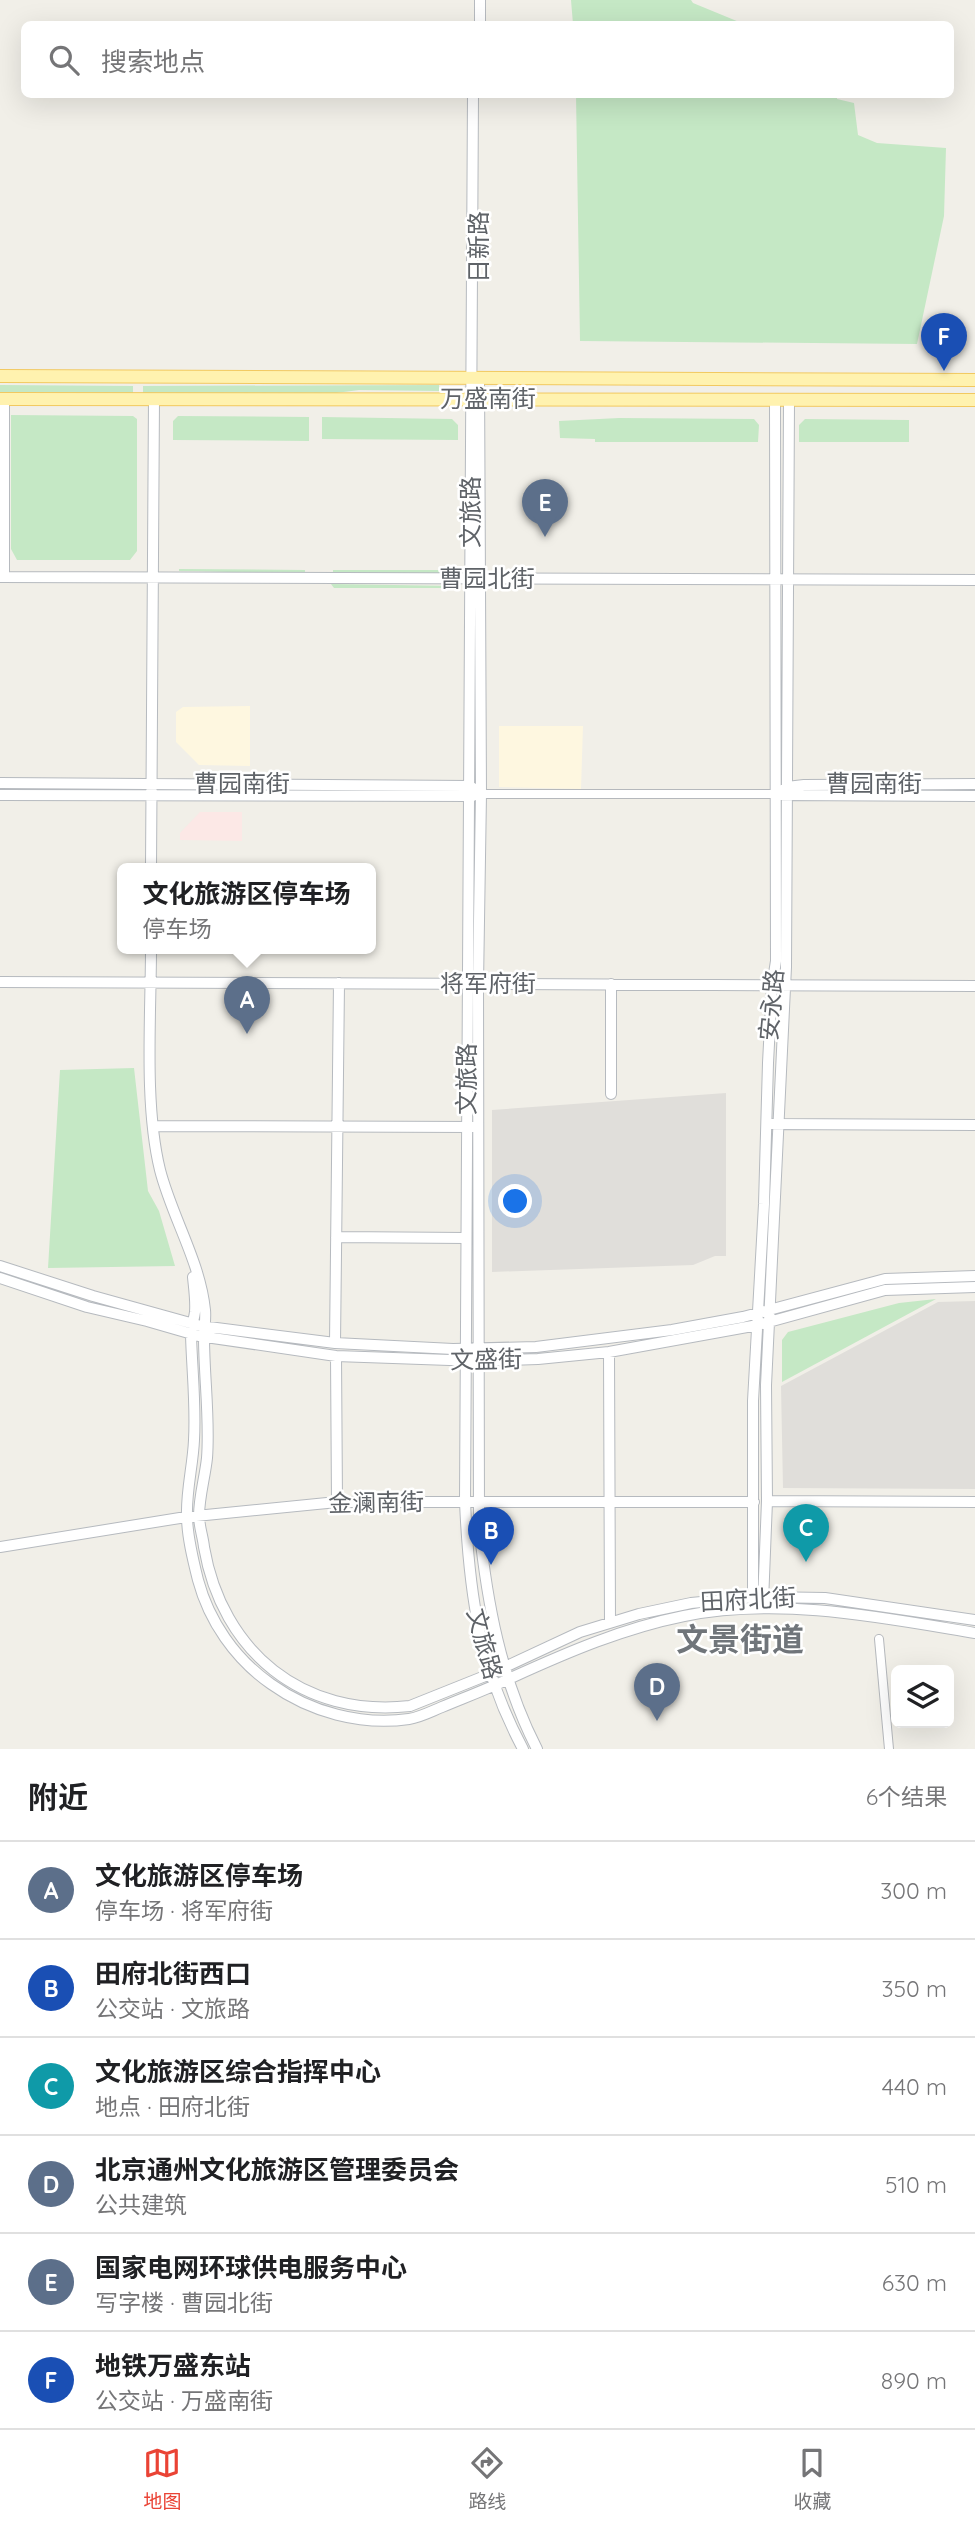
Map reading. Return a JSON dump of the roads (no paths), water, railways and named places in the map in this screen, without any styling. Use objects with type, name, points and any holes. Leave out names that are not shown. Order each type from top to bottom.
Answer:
[{"type":"main road","points":[[474,0],[474,21]]},
{"type":"main road","points":[[480,0],[480,21]]},
{"type":"main road","name":"日新路","points":[[473,98],[476,379]]},
{"type":"main road","name":"日新路","points":[[475,399],[480,98]]},
{"type":"main road","name":"万盛南街","points":[[0,376],[975,380]]},
{"type":"main road","points":[[2,399],[2,577]]},
{"type":"main road","name":"万盛南街","points":[[2,399],[975,400]]},
{"type":"main road","points":[[151,863],[155,399]]},
{"type":"main road","name":"文旅路","points":[[475,399],[473,984],[479,1127],[472,1349],[466,1361],[464,1502],[472,1602],[494,1686],[523,1749]]},
{"type":"main road","name":"安永路","points":[[759,1603],[753,1401],[783,792],[787,578],[782,401]]},
{"type":"main road","name":"安永路","points":[[759,1603],[766,1501],[766,1385],[784,985],[783,792],[775,578],[782,401]]},
{"type":"main road","name":"曹园北街","points":[[2,577],[975,580]]},
{"type":"main road","name":"曹园南街","points":[[0,783],[151,783],[473,792]]},
{"type":"main road","name":"曹园南街","points":[[783,792],[804,785],[975,784]]},
{"type":"main road","name":"曹园南街","points":[[0,795],[473,792]]},
{"type":"main road","name":"曹园南街","points":[[783,792],[975,796]]},
{"type":"main road","points":[[151,954],[154,1126],[160,1170],[180,1223]]},
{"type":"main road","name":"将军府街","points":[[0,982],[975,986]]},
{"type":"main road","points":[[335,1343],[339,983]]},
{"type":"main road","name":"文旅路","points":[[473,984],[466,1003],[466,1237],[472,1349],[478,1361],[478,1501],[486,1589],[503,1667],[537,1749]]},
{"type":"main road","points":[[611,984],[611,1094]]},
{"type":"main road","points":[[766,1124],[975,1125]]},
{"type":"main road","points":[[154,1126],[479,1127]]},
{"type":"main road","name":"田府北街","points":[[180,1223],[192,1266],[195,1312],[192,1329],[196,1398],[194,1455],[187,1517],[198,1581],[213,1618],[227,1640],[266,1680],[289,1696],[315,1708],[343,1716],[371,1720],[413,1718],[624,1631],[759,1603],[844,1612],[975,1633]]},
{"type":"main road","name":"田府北街","points":[[180,1223],[201,1286],[205,1311],[207,1456],[199,1516],[211,1578],[224,1612],[237,1633],[254,1653],[296,1685],[345,1704],[372,1707],[411,1706],[490,1674],[580,1632],[691,1603],[846,1600],[975,1620]]},
{"type":"main road","points":[[336,1237],[466,1237]]},
{"type":"main road","name":"文盛街","points":[[2,1273],[204,1332],[336,1356],[466,1361],[538,1359],[609,1352],[758,1325],[885,1290],[975,1287]]},
{"type":"main road","name":"文盛街","points":[[204,1332],[335,1343],[472,1349],[536,1347],[672,1330],[758,1313],[885,1279],[975,1276]]},
{"type":"main road","points":[[609,1352],[610,1623]]},
{"type":"main road","points":[[336,1356],[337,1503]]},
{"type":"main road","points":[[766,1501],[975,1502]]},
{"type":"main road","name":"金澜南街","points":[[0,1547],[187,1517],[337,1503],[754,1502]]},
{"type":"street","name":"曹园南街","points":[[473,792],[783,792]]},
{"type":"street","points":[[879,1639],[889,1749]]},
{"type":"place","name":"地铁万盛东站","points":[[944,371]]},
{"type":"place","name":"国家电网环球供电服务中心","points":[[545,537]]},
{"type":"place","name":"文化旅游区停车场","points":[[247,1034]]},
{"type":"place","name":"文化旅游区综合指挥中心","points":[[806,1562]]},
{"type":"place","name":"田府北街西口","points":[[491,1565]]},
{"type":"place","name":"北京通州文化旅游区管理委员会","points":[[657,1721]]},
{"type":"district","name":"文景街道","points":[[740,1640]]}]
